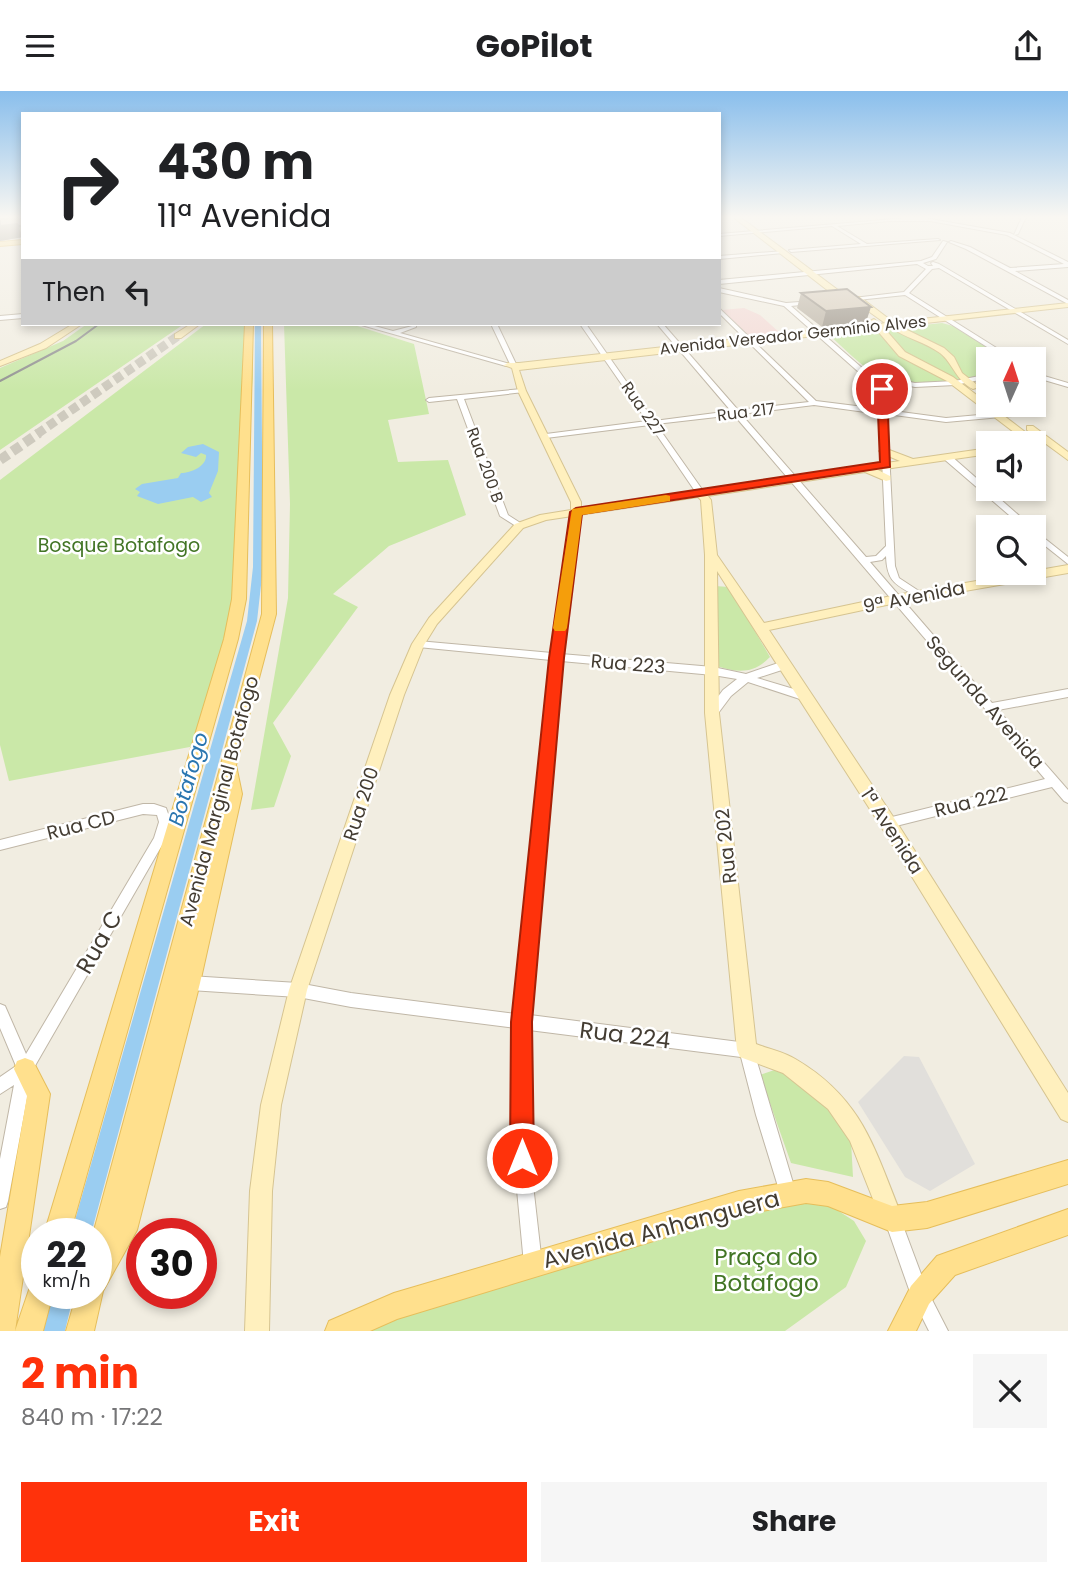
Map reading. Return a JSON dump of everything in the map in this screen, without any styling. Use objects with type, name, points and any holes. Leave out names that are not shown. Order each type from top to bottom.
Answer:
[{"type":"main road","name":"Avenida Marginal Botafogo","points":[[62,1218],[231,639],[239,599],[249,326]]},
{"type":"main road","name":"Avenida Marginal Botafogo","points":[[110,1218],[270,603],[268,326]]},
{"type":"main road","points":[[112,1252],[124,1230],[190,983],[233,794],[228,762]]},
{"type":"main road","points":[[1,1331],[38,1094],[25,1069]]},
{"type":"main road","name":"Avenida Anhanguera","points":[[338,1331],[394,1305],[739,1203],[806,1191],[828,1194],[892,1219],[927,1215],[1068,1172]]},
{"type":"main road","points":[[902,1331],[920,1294],[946,1265],[1068,1222]]},
{"type":"main road","points":[[29,1331],[35,1309]]},
{"type":"main road","points":[[80,1331],[86,1309]]},
{"type":"street","points":[[721,282],[790,275]]},
{"type":"street","points":[[812,275],[898,336],[905,332],[941,350],[967,381],[976,388]]},
{"type":"street","points":[[824,275],[855,298],[885,328],[902,354],[955,383],[976,399]]},
{"type":"street","points":[[906,293],[920,275]]},
{"type":"street","points":[[955,275],[1068,341]]},
{"type":"street","points":[[1017,275],[1068,304]]},
{"type":"street","points":[[721,290],[786,305],[821,301]]},
{"type":"street","points":[[833,300],[906,293],[992,347]]},
{"type":"street","name":"Avenida Vereador Germínio Alves","points":[[514,366],[885,328],[1068,304]]},
{"type":"street","points":[[786,305],[882,389],[891,566],[895,579],[920,595]]},
{"type":"street","points":[[721,312],[814,403]]},
{"type":"street","points":[[0,318],[21,316]]},
{"type":"street","points":[[0,364],[43,345],[75,326]]},
{"type":"street","points":[[187,326],[175,336],[192,326]]},
{"type":"street","points":[[369,326],[514,366]]},
{"type":"street","points":[[392,333],[411,326]]},
{"type":"street","points":[[414,326],[419,340]]},
{"type":"street","points":[[495,326],[508,351],[522,391],[576,502],[556,658],[522,1022],[522,1158],[533,1264]]},
{"type":"street","name":"Rua 227","points":[[584,326],[702,495]]},
{"type":"street","name":"Segunda Avenida","points":[[662,326],[1068,798]]},
{"type":"street","points":[[486,358],[508,351]]},
{"type":"street","points":[[936,372],[943,368],[957,370]]},
{"type":"street","points":[[867,376],[915,385],[976,379]]},
{"type":"street","points":[[1046,378],[1068,385]]},
{"type":"street","points":[[882,389],[889,382]]},
{"type":"street","points":[[429,400],[522,391]]},
{"type":"street","name":"Rua 200 B","points":[[460,397],[504,516],[519,526]]},
{"type":"street","name":"Rua 217","points":[[546,436],[814,403],[946,420],[986,417]]},
{"type":"street","points":[[1000,417],[1018,431]]},
{"type":"street","points":[[1016,417],[1068,457]]},
{"type":"street","points":[[1048,442],[1068,439]]},
{"type":"street","points":[[884,451],[910,462]]},
{"type":"street","points":[[1046,452],[1068,468]]},
{"type":"street","points":[[519,526],[544,517],[610,505],[702,495],[863,468],[976,453]]},
{"type":"street","points":[[947,457],[1014,515]]},
{"type":"street","points":[[863,468],[886,478]]},
{"type":"street","name":"Rua 202","points":[[702,495],[706,500],[711,555],[712,713],[747,1050],[788,1193]]},
{"type":"street","name":"Rua 200","points":[[257,1331],[261,1191],[269,1117],[298,990],[397,695],[418,644],[433,621],[519,526]]},
{"type":"street","points":[[1046,542],[1068,561]]},
{"type":"street","points":[[862,560],[879,558],[889,548]]},
{"type":"street","name":"1ª Avenida","points":[[711,555],[734,586],[888,823],[1068,1112]]},
{"type":"street","points":[[871,570],[891,566]]},
{"type":"street","name":"9ª Avenida","points":[[760,628],[896,599],[1068,569]]},
{"type":"street","points":[[711,583],[734,586]]},
{"type":"street","name":"Rua 223","points":[[418,644],[713,671],[744,677],[803,696]]},
{"type":"street","points":[[712,713],[725,692],[744,677],[784,665]]},
{"type":"street","points":[[990,707],[1068,693]]},
{"type":"street","name":"Rua 222","points":[[888,823],[1054,782]]},
{"type":"street","name":"Rua CD","points":[[0,845],[143,809],[162,812]]},
{"type":"street","name":"Rua C","points":[[25,1069],[159,840],[165,822],[162,812]]},
{"type":"street","name":"Rua 224","points":[[190,983],[298,990],[351,1000],[747,1050],[789,1066],[835,1102],[858,1134],[920,1294],[939,1331]]},
{"type":"street","points":[[0,1011],[25,1069],[0,1201]]},
{"type":"street","points":[[0,1086],[25,1069]]},
{"type":"shaded area","points":[[744,308],[760,315],[780,333],[750,337],[722,310]]},
{"type":"shaded area","points":[[904,1056],[919,1057],[975,1164],[930,1191],[905,1177],[858,1102]]},
{"type":"green space","points":[[942,323],[953,326],[986,347],[976,347],[976,376],[931,382],[900,382],[875,374],[829,335]]},
{"type":"green space","points":[[84,326],[181,326],[0,450],[0,368],[63,341]]},
{"type":"green space","name":"Bosque Botafogo","points":[[203,326],[252,326],[253,376],[235,586],[228,628],[195,746],[9,781],[0,745],[0,480]]},
{"type":"green space","points":[[284,326],[357,326],[414,344],[429,414],[388,420],[398,462],[448,460],[466,515],[389,546],[333,594],[358,607],[273,723],[291,756],[274,807],[251,810],[288,598],[290,504]]},
{"type":"green space","points":[[715,586],[729,587],[770,657],[758,667],[739,671],[717,666]]},
{"type":"green space","points":[[786,1066],[817,1095],[851,1141],[853,1177],[791,1163],[760,1075]]},
{"type":"green space","name":"Praça do Botafogo","points":[[817,1197],[854,1221],[866,1241],[846,1287],[785,1331],[363,1331],[401,1315],[780,1203]]},
{"type":"water","points":[[203,444],[219,452],[218,471],[209,493],[212,497],[201,502],[193,497],[158,504],[137,496],[140,492],[135,489],[142,484],[178,478],[181,473],[201,466],[206,455],[201,453],[196,457],[181,453],[188,447]]},
{"type":"building","points":[[847,289],[871,307],[826,311],[801,293]]},
{"type":"waterway","name":"Botafogo","points":[[85,1218],[252,621],[258,567],[258,326]]},
{"type":"waterway","name":"Botafogo","points":[[54,1331],[60,1309]]},
{"type":"tunnel","points":[[37,434],[178,336]]},
{"type":"tunnel","points":[[0,460],[39,433]]},
{"type":"tram line","points":[[0,381],[76,341],[96,326]]},
{"type":"slow traffic","points":[[560,628],[576,512],[666,499]]},
{"type":"route","points":[[522,1158],[522,1022],[556,658],[576,512],[886,465],[882,389]]}]
